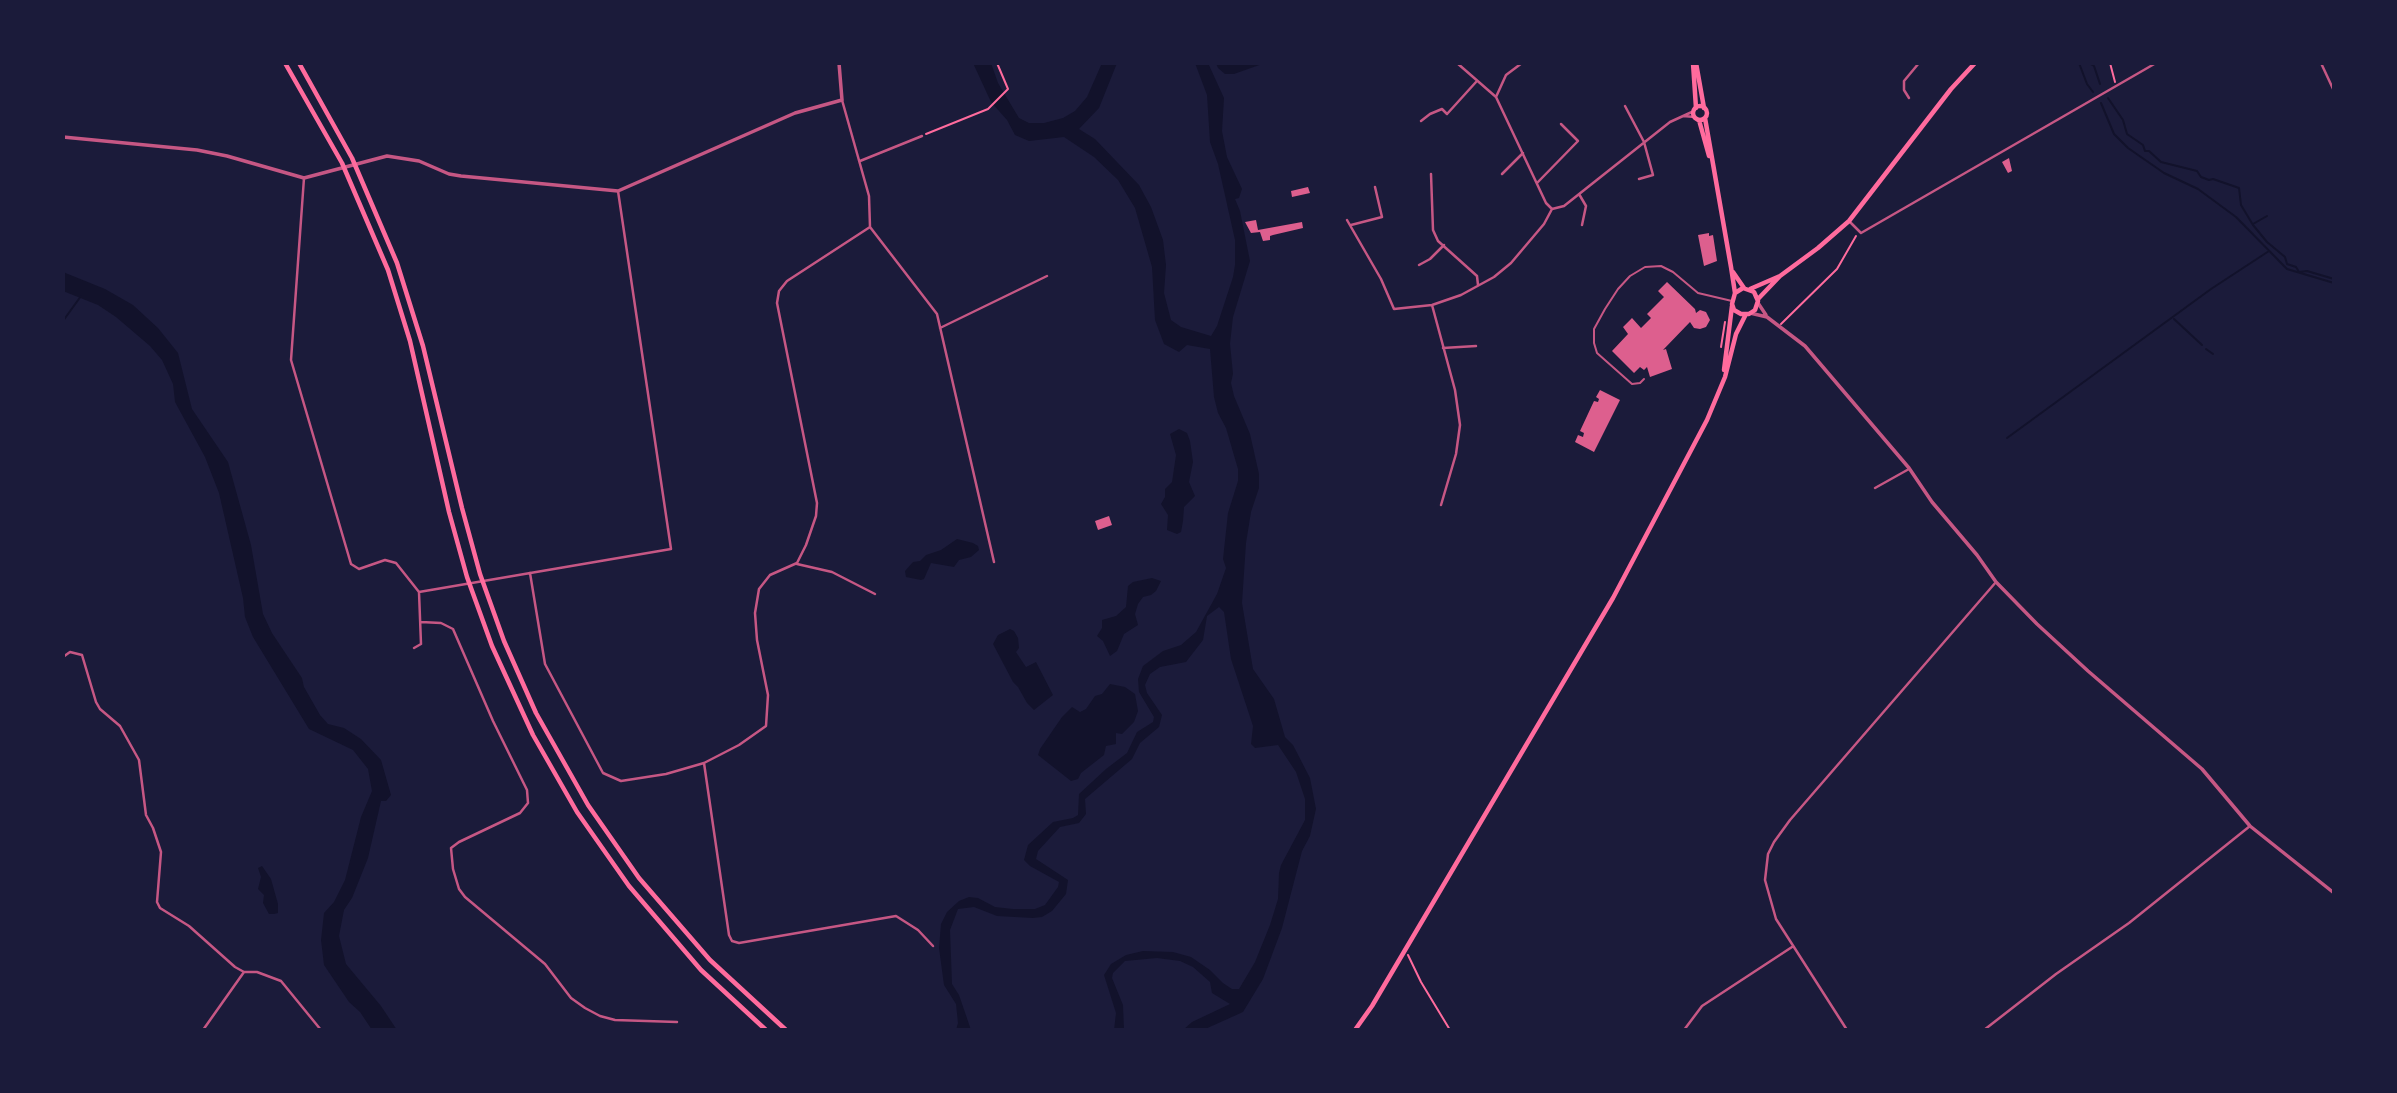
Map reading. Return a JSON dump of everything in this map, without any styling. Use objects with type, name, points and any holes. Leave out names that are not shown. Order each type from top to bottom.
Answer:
[{"type":"main road","points":[[285,63],[346,172],[388,270],[410,341],[443,487],[467,577],[516,702],[557,779],[614,866],[680,946],[766,1030]]},
{"type":"main road","points":[[299,63],[352,158],[401,275],[423,346],[480,574],[504,641],[536,713],[588,805],[639,878],[690,938],[786,1030]]},
{"type":"main road","points":[[1694,63],[1707,112],[1705,118],[1735,293],[1724,368],[1714,405]]},
{"type":"main road","points":[[1694,63],[1696,114],[1712,163]]},
{"type":"main road","points":[[1355,1030],[1613,597],[1714,405],[1725,377],[1735,334],[1780,276],[1818,248],[1849,220],[1975,63]]},
{"type":"main road","points":[[1696,114],[1704,108]]},
{"type":"main road","points":[[1696,114],[1705,118]]},
{"type":"main road","points":[[1731,267],[1738,282],[1758,301]]},
{"type":"main road","points":[[1735,293],[1780,276]]},
{"type":"main road","points":[[1732,303],[1738,312],[1748,314]]},
{"type":"street","points":[[839,63],[842,100],[869,196],[870,227],[937,314],[994,562]]},
{"type":"street","points":[[1457,63],[1496,97],[1546,203],[1552,209]]},
{"type":"street","points":[[1496,97],[1506,75],[1522,63]]},
{"type":"street","points":[[1909,98],[1904,90],[1904,80],[1919,63]]},
{"type":"street","points":[[1849,220],[1861,233],[2156,63]]},
{"type":"street","points":[[2320,63],[2334,91]]},
{"type":"street","points":[[1421,121],[1430,114],[1443,110],[1447,114],[1477,81]]},
{"type":"street","points":[[63,137],[197,150],[304,178],[387,156],[402,157],[461,176],[618,191],[795,113],[842,100]]},
{"type":"street","points":[[1625,106],[1644,142],[1653,175],[1639,179]]},
{"type":"street","points":[[1552,209],[1564,206],[1680,117],[1696,114]]},
{"type":"street","points":[[1537,183],[1578,141],[1561,124]]},
{"type":"street","points":[[860,161],[922,136]]},
{"type":"street","points":[[1502,174],[1523,153]]},
{"type":"street","points":[[1431,174],[1433,230],[1438,241],[1477,276],[1478,285]]},
{"type":"street","points":[[304,178],[291,360],[351,564],[359,569],[385,560],[396,563],[419,592],[421,644],[414,648]]},
{"type":"street","points":[[1349,225],[1382,217],[1375,187]]},
{"type":"street","points":[[419,592],[671,549],[618,191]]},
{"type":"street","points":[[1579,194],[1586,206],[1582,225]]},
{"type":"street","points":[[1347,220],[1381,279],[1394,309],[1432,305],[1461,295],[1478,285],[1511,263],[1545,224],[1552,209]]},
{"type":"street","points":[[797,564],[810,536],[817,503],[777,303],[779,291],[787,281],[870,227]]},
{"type":"street","points":[[1419,265],[1430,260],[1444,245]]},
{"type":"street","points":[[940,328],[1047,276]]},
{"type":"street","points":[[1758,301],[1767,317],[1805,346],[1909,468],[1932,502],[1996,582],[2061,647],[2202,769],[2250,826],[2334,893]]},
{"type":"street","points":[[1432,305],[1455,390],[1460,425],[1456,454],[1441,505]]},
{"type":"street","points":[[1748,314],[1767,317]]},
{"type":"street","points":[[1443,348],[1476,346]]},
{"type":"street","points":[[1875,488],[1909,468]]},
{"type":"street","points":[[530,573],[545,664],[603,773],[621,780],[666,774],[704,763],[766,726],[768,695],[757,640],[755,613],[759,589],[770,575],[797,564],[832,572],[875,594]]},
{"type":"street","points":[[1847,1030],[1776,919],[1766,888],[1765,866],[1773,842],[1797,811],[1996,582]]},
{"type":"street","points":[[421,622],[441,623],[453,629],[488,711],[527,790],[528,803],[520,813],[451,848],[459,889],[545,964],[571,998],[585,1008],[615,1020],[677,1022]]},
{"type":"street","points":[[63,657],[70,652],[82,655],[96,702],[100,709],[120,726],[139,760],[146,816],[153,828],[160,852],[157,902],[160,908],[189,926],[235,967],[244,972],[257,972],[281,981],[321,1030]]},
{"type":"street","points":[[704,763],[732,941],[739,943],[896,916],[919,930],[933,946]]},
{"type":"street","points":[[1984,1030],[2056,974],[2129,923],[2250,826]]},
{"type":"street","points":[[1684,1030],[1702,1006],[1792,947]]},
{"type":"street","points":[[203,1030],[244,972]]},
{"type":"lane","points":[[1644,379],[1640,383],[1632,384],[1597,353],[1594,343],[1594,329],[1618,289],[1630,276],[1645,267],[1661,266],[1673,272],[1698,293],[1732,303]]},
{"type":"path","points":[[922,136],[988,108],[1008,89],[997,63]]},
{"type":"path","points":[[2110,63],[2116,86]]},
{"type":"path","points":[[1778,327],[1845,259],[1854,237]]},
{"type":"path","points":[[1720,353],[1723,328]]},
{"type":"path","points":[[1405,950],[1450,1030]]},
{"type":"shaded area","points":[[973,63],[991,63],[998,83],[1019,118],[1029,123],[1044,123],[1063,118],[1075,111],[1087,97],[1102,63],[1117,63],[1099,108],[1079,129],[1095,139],[1139,185],[1151,207],[1163,240],[1166,265],[1164,293],[1171,320],[1181,327],[1211,336],[1217,326],[1233,277],[1235,240],[1218,164],[1210,142],[1207,95],[1195,63],[1208,63],[1224,98],[1222,131],[1227,157],[1242,189],[1239,198],[1235,199],[1250,261],[1233,317],[1230,344],[1233,374],[1231,383],[1250,434],[1259,474],[1259,488],[1251,512],[1246,543],[1242,603],[1253,669],[1274,699],[1285,737],[1293,745],[1310,778],[1316,809],[1282,928],[1263,979],[1243,1012],[1203,1030],[1183,1030],[1192,1022],[1230,1004],[1212,993],[1210,982],[1193,967],[1180,961],[1157,958],[1125,961],[1113,973],[1112,978],[1123,1005],[1124,1030],[1114,1030],[1116,1013],[1104,975],[1111,964],[1126,955],[1143,951],[1173,952],[1191,957],[1232,989],[1239,989],[1255,962],[1270,925],[1278,899],[1281,865],[1305,820],[1305,799],[1296,772],[1278,745],[1255,748],[1251,744],[1253,726],[1231,659],[1224,612],[1219,607],[1207,616],[1203,640],[1186,662],[1160,667],[1150,674],[1145,685],[1147,693],[1162,715],[1159,727],[1140,743],[1132,759],[1085,799],[1086,814],[1079,823],[1060,827],[1038,851],[1036,859],[1068,880],[1066,894],[1052,911],[1042,917],[1033,918],[997,916],[974,907],[958,909],[950,930],[952,984],[959,995],[971,1030],[956,1030],[956,1004],[944,985],[939,948],[941,924],[947,912],[959,901],[969,897],[978,898],[995,907],[1035,909],[1045,905],[1058,887],[1059,882],[1024,860],[1028,845],[1053,822],[1078,815],[1079,794],[1127,753],[1137,732],[1153,722],[1154,717],[1139,692],[1138,679],[1143,666],[1163,651],[1181,645],[1196,632],[1217,594],[1226,568],[1223,559],[1228,513],[1238,481],[1238,469],[1214,397],[1210,349],[1187,345],[1179,352],[1164,344],[1155,320],[1152,267],[1135,208],[1118,180],[1094,157],[1064,137],[1029,141],[1015,135],[1007,120],[991,102]]},
{"type":"shaded area","points":[[1216,63],[1265,63],[1234,74],[1225,74]]},
{"type":"shaded area","points":[[63,272],[105,289],[133,305],[158,328],[178,353],[192,409],[228,462],[251,545],[263,614],[272,633],[302,678],[304,687],[320,715],[328,724],[344,728],[361,739],[381,760],[391,795],[386,801],[381,801],[368,858],[352,898],[344,910],[339,936],[346,964],[397,1030],[372,1030],[324,965],[321,940],[324,913],[334,902],[345,880],[361,817],[372,791],[368,769],[353,750],[309,729],[253,637],[245,617],[219,493],[205,457],[175,402],[173,384],[162,360],[116,317],[98,305],[63,291]]},
{"type":"shaded area","points":[[1179,429],[1187,433],[1190,441],[1193,462],[1189,482],[1195,496],[1184,507],[1181,532],[1177,534],[1167,530],[1168,515],[1161,504],[1165,489],[1172,482],[1176,455],[1170,434]]},
{"type":"shaded area","points":[[957,539],[973,543],[979,550],[971,557],[959,560],[954,567],[931,563],[924,579],[906,577],[905,571],[913,562],[920,561]]},
{"type":"shaded area","points":[[1152,578],[1161,581],[1156,591],[1143,597],[1138,604],[1135,614],[1138,625],[1124,634],[1117,651],[1110,656],[1103,641],[1097,636],[1102,628],[1102,620],[1116,616],[1126,607],[1128,586],[1133,582]]},
{"type":"shaded area","points":[[1010,629],[1018,638],[1019,648],[1016,652],[1026,667],[1036,662],[1053,695],[1034,710],[1013,682],[993,644],[998,635]]},
{"type":"shaded area","points":[[1110,684],[1125,687],[1135,694],[1138,711],[1134,722],[1122,734],[1116,733],[1116,744],[1106,746],[1104,755],[1081,773],[1078,779],[1071,781],[1038,755],[1040,749],[1072,707],[1080,712],[1086,709],[1095,696],[1102,694]]},
{"type":"shaded area","points":[[262,866],[271,879],[278,913],[269,914],[263,903],[264,895],[258,889],[261,877],[258,868]]},
{"type":"building","points":[[2009,158],[2012,171],[2008,173],[2002,162]]},
{"type":"building","points":[[1308,187],[1310,193],[1292,197],[1291,191]]},
{"type":"building","points":[[1256,220],[1258,230],[1302,222],[1303,228],[1273,235],[1270,240],[1263,241],[1260,232],[1251,233],[1245,222]]},
{"type":"building","points":[[1709,233],[1709,236],[1713,235],[1717,261],[1704,266],[1698,235]]},
{"type":"building","points":[[1667,282],[1696,313],[1700,310],[1706,312],[1710,320],[1706,327],[1700,329],[1694,328],[1690,322],[1663,350],[1666,349],[1672,369],[1650,377],[1647,367],[1644,370],[1640,367],[1634,373],[1612,351],[1628,334],[1623,327],[1632,318],[1641,328],[1651,318],[1647,314],[1664,297],[1658,291]]},
{"type":"building","points":[[1600,390],[1620,400],[1594,452],[1575,442],[1578,435],[1583,437],[1584,433],[1580,431],[1594,401],[1598,402],[1596,397]]},
{"type":"building","points":[[1109,516],[1112,525],[1098,530],[1095,521]]},
{"type":"waterway","points":[[2079,63],[2093,92]]},
{"type":"waterway","points":[[2089,63],[2094,66],[2100,84]]},
{"type":"waterway","points":[[2108,98],[2123,120],[2127,134],[2143,145],[2145,151],[2149,151],[2161,162],[2197,171],[2201,177],[2239,188],[2241,205],[2253,225],[2267,242],[2285,257],[2287,264],[2296,267],[2299,272],[2307,271],[2334,279]]},
{"type":"waterway","points":[[2101,103],[2114,134],[2128,148],[2164,173],[2198,189],[2236,217],[2287,269],[2334,283]]},
{"type":"waterway","points":[[2253,224],[2267,216]]},
{"type":"waterway","points":[[2007,438],[2211,289],[2269,251]]},
{"type":"waterway","points":[[63,321],[81,296]]},
{"type":"waterway","points":[[2174,319],[2202,345]]},
{"type":"waterway","points":[[2206,349],[2213,354]]}]
